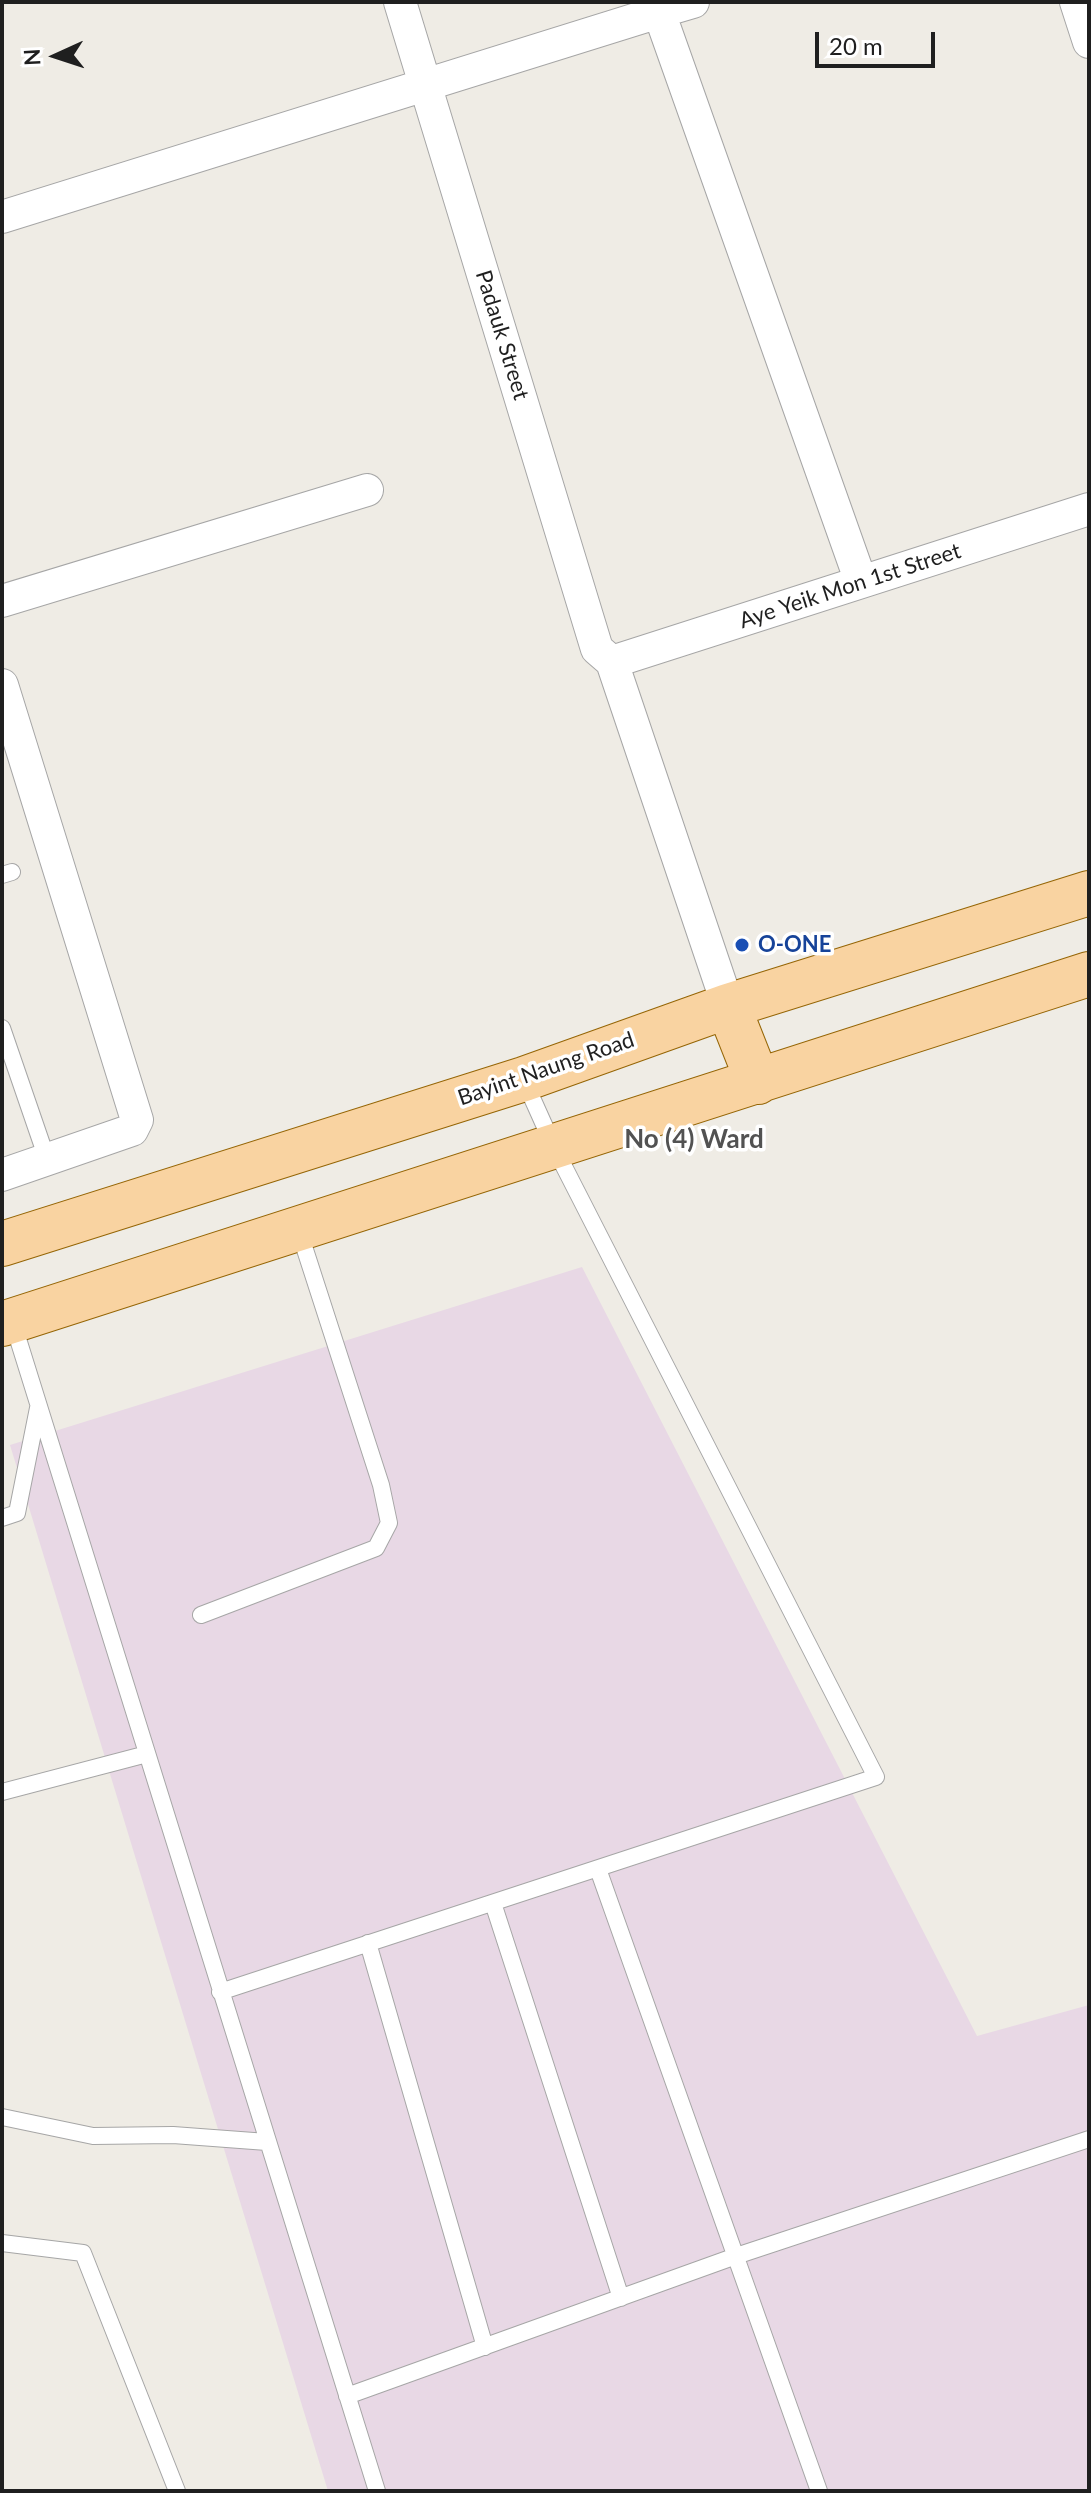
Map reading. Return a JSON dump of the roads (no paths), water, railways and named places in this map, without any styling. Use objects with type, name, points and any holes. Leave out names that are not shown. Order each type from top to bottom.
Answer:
[{"type":"main road","name":"Bayint Naung Road","points":[[2,1244],[524,1079],[728,1006],[1089,893]]},
{"type":"main road","points":[[7,1323],[1089,974]]},
{"type":"main road","points":[[728,1006],[758,1082]]},
{"type":"street","name":"Padauk Street","points":[[400,2],[597,649],[603,659],[612,662],[728,1006]]},
{"type":"street","points":[[2,217],[693,2]]},
{"type":"street","points":[[1076,2],[1089,42]]},
{"type":"street","points":[[659,12],[861,582]]},
{"type":"street","points":[[2,601],[367,490]]},
{"type":"street","name":"Aye Yeik Mon 1st Street","points":[[612,662],[1089,509]]},
{"type":"street","points":[[2,685],[16,777],[137,1120],[132,1130],[2,1175]]},
{"type":"lane","points":[[2,1028],[47,1159]]},
{"type":"lane","points":[[220,1992],[876,1777],[554,1147],[524,1079]]},
{"type":"lane","points":[[201,1615],[376,1548],[389,1523],[381,1485],[298,1229]]},
{"type":"lane","points":[[7,1323],[38,1405],[377,2491]]},
{"type":"lane","points":[[2,1518],[17,1513],[38,1405]]},
{"type":"lane","points":[[2,1792],[147,1754]]},
{"type":"lane","points":[[598,1869],[819,2491]]},
{"type":"lane","points":[[493,1903],[621,2298]]},
{"type":"lane","points":[[368,1943],[485,2347]]},
{"type":"lane","points":[[2,2117],[93,2136],[173,2135],[267,2142]]},
{"type":"lane","points":[[347,2396],[736,2256],[1089,2139]]},
{"type":"lane","points":[[2,2243],[83,2253],[177,2491]]},
{"type":"place","name":"O-ONE","points":[[742,945]]},
{"type":"district","name":"No (4) Ward","points":[[694,1140]]}]
